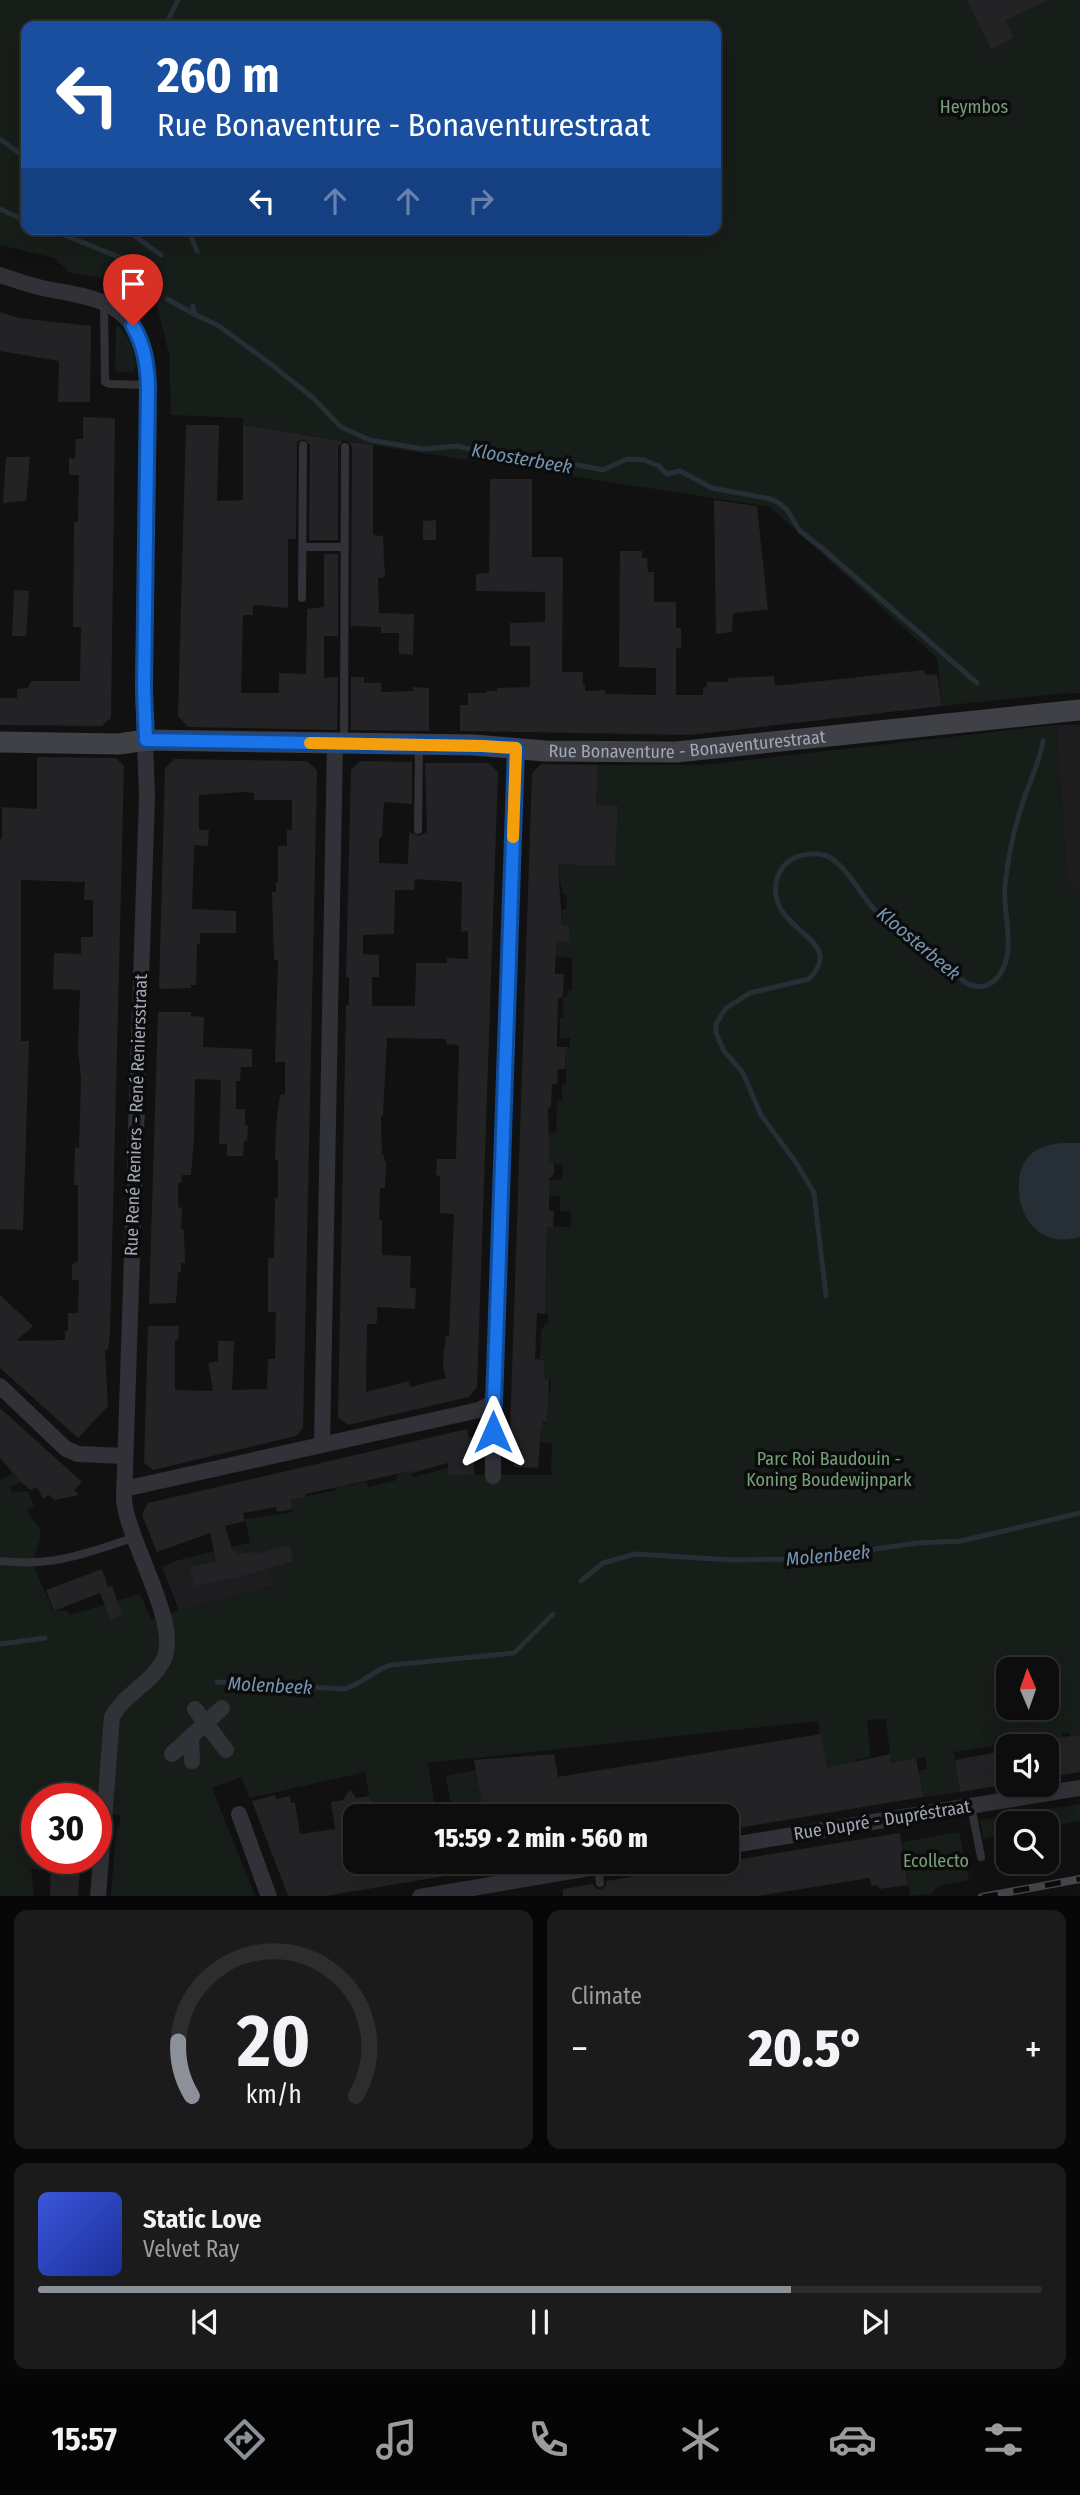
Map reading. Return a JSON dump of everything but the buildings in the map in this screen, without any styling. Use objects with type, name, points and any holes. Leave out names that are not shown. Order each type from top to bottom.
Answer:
[{"type":"street","points":[[0,275],[104,301]]},
{"type":"street","name":"Rue René Reniers - René Reniersstraat","points":[[98,1896],[112,1717],[117,1708],[145,1685],[157,1670],[166,1653],[167,1634],[166,1623],[133,1538],[125,1511],[124,1489],[147,814],[144,689],[148,385],[146,359],[138,336],[118,310],[104,301]]},
{"type":"street","name":"Rue Bonaventure - Bonaventurestraat","points":[[0,742],[118,744],[146,740],[419,745],[545,751],[692,751],[1080,713]]},
{"type":"street","points":[[322,1445],[340,744]]},
{"type":"street","points":[[493,1476],[493,1400],[516,748]]},
{"type":"street","points":[[0,1386],[66,1449],[78,1454],[125,1456]]},
{"type":"street","points":[[124,1489],[479,1410],[493,1400]]},
{"type":"street","points":[[172,1754],[222,1708]]},
{"type":"street","points":[[195,1709],[226,1750]]},
{"type":"street","points":[[191,1736],[192,1761]]},
{"type":"street","name":"Rue Dupré - Dupréstraat","points":[[739,1844],[1080,1788]]},
{"type":"street","points":[[239,1814],[269,1896]]},
{"type":"street","points":[[420,1896],[601,1874]]},
{"type":"lane","points":[[104,301],[105,382],[148,385]]},
{"type":"lane","points":[[302,598],[303,445]]},
{"type":"lane","points":[[340,744],[345,447]]},
{"type":"lane","points":[[303,547],[345,547]]},
{"type":"lane","points":[[418,830],[419,745]]},
{"type":"lane","points":[[0,1561],[61,1561],[133,1538]]},
{"type":"lane","points":[[971,1806],[981,1857]]},
{"type":"shaded area","points":[[1056,725],[1080,725],[1080,896],[1067,882]]},
{"type":"shaded area","points":[[1060,1143],[1080,1143],[1080,1237],[1068,1239],[1056,1239],[1037,1231],[1025,1214],[1019,1192],[1020,1172],[1027,1159],[1040,1148]]},
{"type":"shaded area","points":[[373,1513],[386,1559],[179,1610],[162,1567],[179,1560]]},
{"type":"green space","name":"Heymbos","points":[[0,0],[1080,0],[1080,693],[942,706],[937,658],[770,507],[243,425],[243,418],[171,415],[169,354],[153,289],[131,279],[110,280],[69,272],[54,258],[0,245]]},
{"type":"green space","points":[[118,325],[133,350],[136,367],[132,372],[118,372],[115,368]]},
{"type":"green space","name":"Parc Roi Baudouin - Koning Boudewijnpark","points":[[1056,725],[1067,882],[1080,896],[1080,1736],[1070,1737],[1069,1733],[1059,1737],[1059,1734],[996,1734],[996,1745],[954,1752],[960,1792],[923,1797],[918,1771],[927,1769],[925,1757],[891,1763],[886,1719],[867,1720],[871,1757],[855,1760],[856,1766],[827,1780],[818,1721],[428,1763],[435,1804],[371,1804],[365,1772],[250,1798],[241,1777],[212,1788],[255,1896],[111,1896],[116,1830],[119,1827],[120,1815],[112,1814],[112,1783],[21,1783],[21,1874],[32,1874],[34,1896],[0,1896],[0,1480],[13,1473],[21,1482],[10,1487],[12,1492],[28,1491],[34,1506],[27,1511],[40,1529],[33,1564],[53,1611],[68,1611],[70,1615],[140,1594],[151,1619],[274,1587],[268,1567],[293,1561],[289,1545],[237,1555],[236,1551],[215,1556],[216,1561],[190,1567],[188,1558],[250,1543],[245,1519],[293,1512],[290,1500],[336,1490],[335,1487],[351,1483],[366,1481],[368,1487],[397,1480],[396,1475],[411,1471],[413,1477],[448,1468],[448,1475],[551,1475],[552,1443],[540,1442],[541,1426],[547,1422],[548,1401],[543,1393],[550,1392],[551,1380],[541,1379],[544,1360],[540,1359],[541,1329],[544,1324],[548,1324],[548,1314],[545,1314],[547,1227],[571,1227],[571,1212],[560,1211],[560,1196],[549,1196],[549,1180],[562,1179],[563,1165],[549,1164],[549,1149],[544,1148],[545,1132],[556,1133],[557,1101],[562,1101],[562,1084],[566,1084],[566,1047],[570,1047],[570,1038],[560,1038],[560,1018],[563,1018],[563,997],[567,997],[568,991],[572,991],[572,958],[549,956],[554,941],[569,941],[569,926],[562,926],[562,910],[566,909],[567,895],[563,894],[556,863],[615,865],[618,807],[596,805],[598,765],[702,765]]},
{"type":"green space","points":[[476,1770],[482,1804],[451,1804],[446,1776]]},
{"type":"green space","points":[[1080,1804],[1080,1821],[1059,1825],[1059,1811],[1036,1811]]},
{"type":"green space","points":[[996,1817],[996,1836],[983,1839],[980,1820]]},
{"type":"green space","name":"Ecollecto","points":[[959,1832],[969,1880],[938,1886],[931,1894],[910,1896],[902,1842]]},
{"type":"waterway","name":"Kloosterbeek","points":[[168,21],[178,0]]},
{"type":"waterway","name":"Kloosterbeek","points":[[0,139],[21,154]]},
{"type":"waterway","name":"Kloosterbeek","points":[[0,209],[21,219]]},
{"type":"waterway","name":"Kloosterbeek","points":[[65,235],[133,263],[144,274]]},
{"type":"waterway","name":"Kloosterbeek","points":[[133,235],[161,255]]},
{"type":"waterway","name":"Kloosterbeek","points":[[190,235],[197,251]]},
{"type":"waterway","name":"Kloosterbeek","points":[[167,299],[194,314]]},
{"type":"waterway","name":"Kloosterbeek","points":[[193,306],[194,314],[219,326],[272,365],[313,398],[341,427],[370,440],[423,449],[458,446],[549,466],[578,465],[603,470],[627,459],[644,460],[659,466],[667,474],[680,471],[712,488],[771,499],[787,510],[800,531],[977,683]]},
{"type":"waterway","name":"Kloosterbeek","points":[[826,1296],[814,1193],[797,1164],[761,1115],[743,1073],[724,1051],[716,1033],[716,1024],[726,1008],[750,993],[809,979],[819,965],[820,954],[814,944],[783,913],[777,900],[776,883],[782,868],[793,859],[809,854],[825,855],[836,862],[882,917],[946,964],[966,983],[982,986],[996,979],[1007,956],[1005,885],[1014,832],[1043,741]]},
{"type":"waterway","name":"Molenbeek","points":[[581,1581],[603,1563],[635,1554],[732,1560],[805,1559],[917,1543],[961,1541],[1080,1513]]},
{"type":"waterway","name":"Molenbeek","points":[[217,1682],[344,1689],[391,1665],[514,1653],[553,1614]]},
{"type":"waterway","name":"Molenbeek","points":[[0,1644],[45,1638]]},
{"type":"railway","points":[[987,1896],[1080,1879]]},
{"type":"slow traffic","points":[[310,743],[516,748],[513,837]]},
{"type":"route","points":[[133,326],[142,343],[146,359],[149,413],[144,689],[146,740],[516,748],[493,1432]]}]
